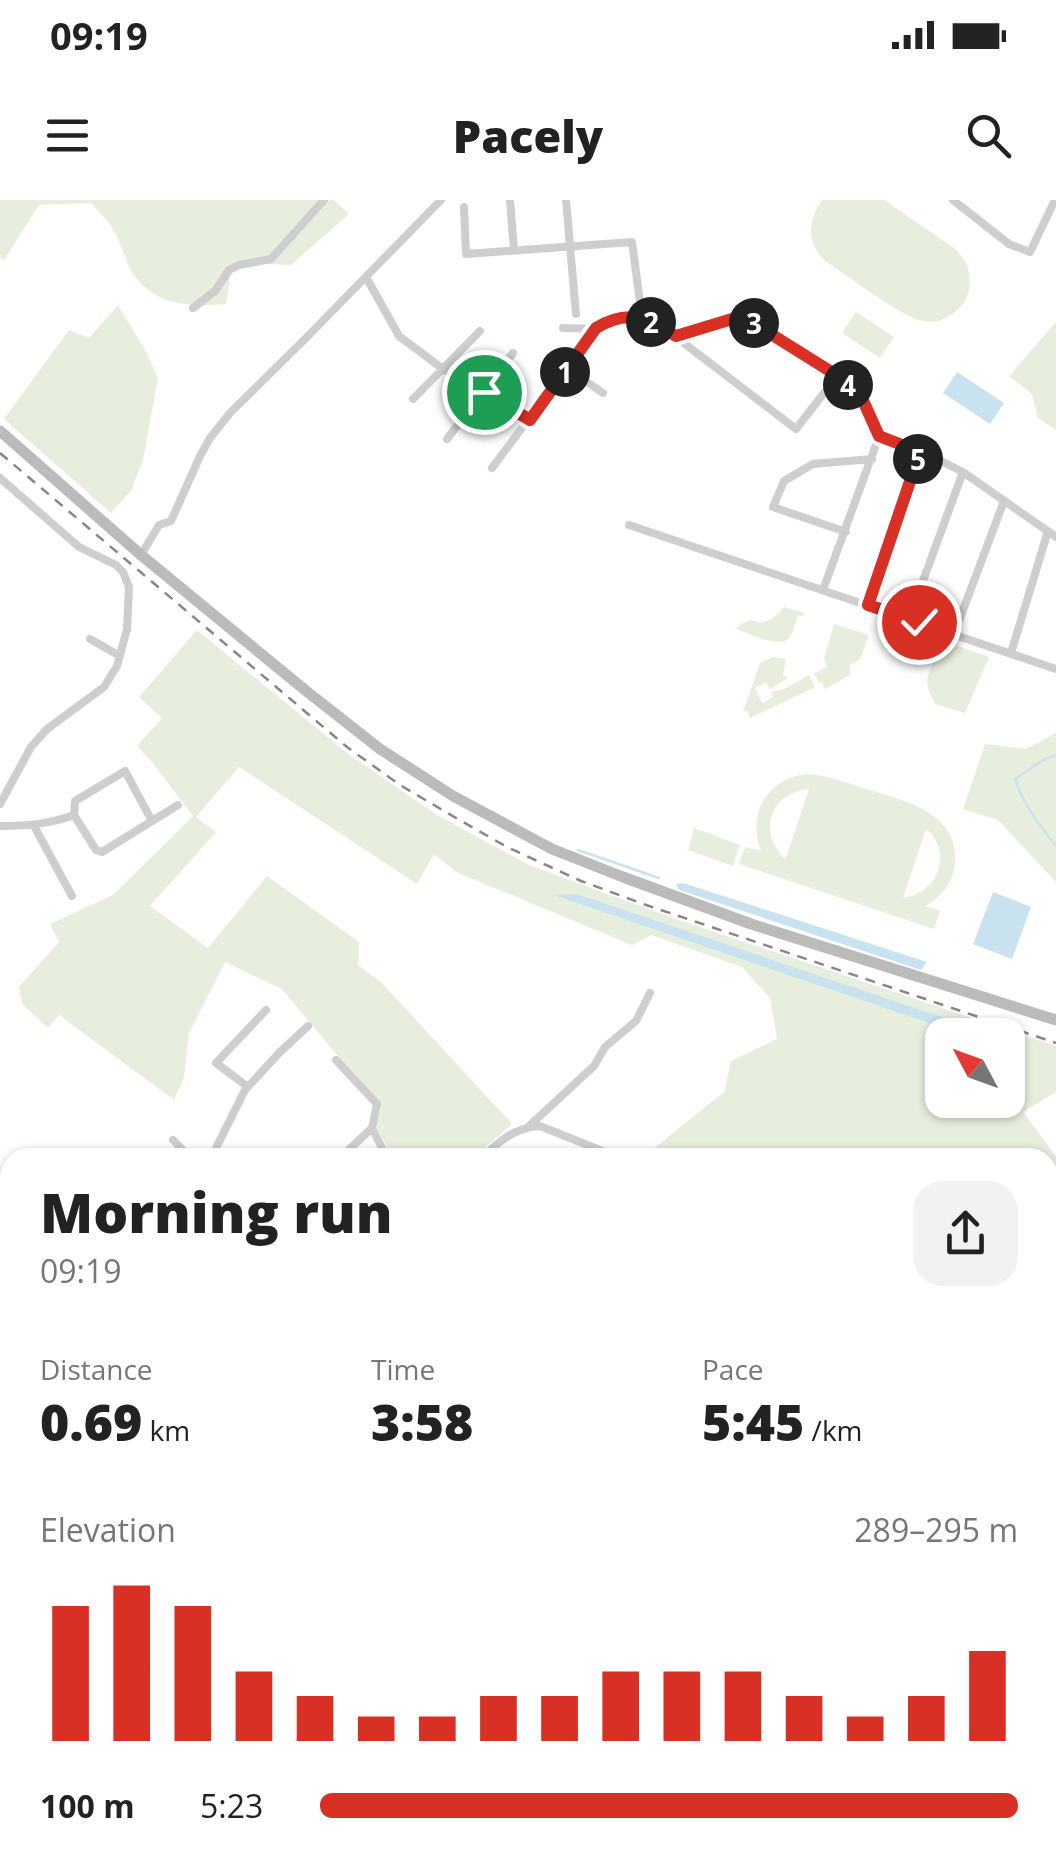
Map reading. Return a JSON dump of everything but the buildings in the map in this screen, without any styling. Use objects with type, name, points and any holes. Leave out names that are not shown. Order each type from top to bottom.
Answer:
[{"type":"main road","points":[[0,431],[141,555],[380,749],[453,796],[552,849],[752,924],[1056,1020]]},
{"type":"street","points":[[194,308],[215,290],[229,270],[271,259],[324,200]]},
{"type":"street","points":[[141,555],[160,526],[171,521],[210,438],[230,412],[441,200]]},
{"type":"street","points":[[510,200],[514,250]]},
{"type":"street","points":[[566,200],[576,314]]},
{"type":"street","points":[[953,200],[1009,244],[1030,252],[1055,200]]},
{"type":"street","points":[[969,211],[978,200]]},
{"type":"street","points":[[464,207],[466,254],[632,242],[642,317]]},
{"type":"street","points":[[366,277],[399,336],[444,369],[530,420]]},
{"type":"street","points":[[676,336],[742,316],[838,376],[861,396],[879,436],[824,590]]},
{"type":"street","points":[[563,328],[596,328],[619,318],[642,317],[676,336],[796,428],[838,376]]},
{"type":"street","points":[[492,468],[596,328]]},
{"type":"street","points":[[413,399],[480,331]]},
{"type":"street","points":[[447,439],[513,353]]},
{"type":"street","points":[[568,369],[603,394]]},
{"type":"street","points":[[879,436],[963,472],[1052,534],[1010,654]]},
{"type":"street","points":[[868,605],[920,452]]},
{"type":"street","points":[[846,532],[773,507],[784,481],[814,464],[872,459]]},
{"type":"street","points":[[909,619],[963,472]]},
{"type":"street","points":[[0,478],[79,547],[116,565],[129,587],[127,629],[110,680],[31,746],[0,804]]},
{"type":"street","points":[[954,634],[1004,501]]},
{"type":"street","points":[[628,524],[1056,668]]},
{"type":"street","points":[[90,639],[120,656]]},
{"type":"street","points":[[152,820],[124,771],[75,802],[74,815],[96,850],[102,852],[178,805]]},
{"type":"street","points":[[0,826],[34,826],[74,815]]},
{"type":"street","points":[[34,826],[72,896]]},
{"type":"street","points":[[527,1128],[594,1066],[605,1047],[636,1021],[650,993]]},
{"type":"street","points":[[248,1087],[216,1063],[266,1010]]},
{"type":"street","points":[[216,1148],[248,1087],[308,1026]]},
{"type":"street","points":[[336,1060],[377,1104],[372,1128],[351,1148]]},
{"type":"street","points":[[494,1148],[513,1132],[540,1126],[586,1148]]},
{"type":"street","points":[[372,1128],[382,1148]]},
{"type":"street","points":[[173,1140],[181,1148]]},
{"type":"green space","points":[[0,200],[334,200],[349,214],[291,265],[265,264],[231,271],[226,304],[200,305],[162,298],[140,283],[118,238],[91,203],[39,205],[4,260],[0,257]]},
{"type":"green space","points":[[822,200],[884,200],[954,248],[969,272],[969,290],[963,304],[934,322],[913,318],[824,260],[814,246],[811,231]]},
{"type":"green space","points":[[118,305],[158,378],[143,460],[131,491],[111,513],[4,419],[69,330],[89,338]]},
{"type":"green space","points":[[856,312],[894,337],[880,358],[842,333]]},
{"type":"green space","points":[[1055,323],[1056,430],[1038,418],[1032,394],[1009,376]]},
{"type":"green space","points":[[784,607],[804,613],[798,616],[787,640],[769,641],[736,629],[751,620],[770,620]]},
{"type":"green space","points":[[834,624],[869,635],[860,659],[850,665],[850,675],[825,689],[814,673],[827,667],[824,659]]},
{"type":"green space","points":[[197,630],[347,753],[437,815],[529,865],[676,919],[972,1018],[925,1018],[925,1118],[1025,1118],[1025,1115],[1050,1148],[654,1148],[724,1092],[731,1061],[777,1039],[770,998],[742,967],[651,935],[632,945],[456,872],[434,854],[417,884],[239,767],[196,817],[216,832],[150,906],[208,948],[267,876],[359,942],[358,965],[381,982],[512,1124],[484,1148],[387,1148],[376,1126],[381,1108],[282,989],[225,962],[189,1033],[184,1077],[174,1100],[59,1015],[48,1028],[22,1004],[19,987],[59,942],[50,924],[113,895],[193,816],[137,746],[162,718],[139,697]]},
{"type":"green space","points":[[949,643],[989,657],[965,713],[935,704],[927,685],[936,656],[941,656]]},
{"type":"green space","points":[[772,657],[786,659],[783,675],[788,678],[770,689],[766,682],[755,688],[762,703],[773,697],[771,692],[809,675],[815,687],[750,718],[747,710],[743,712],[760,663]]},
{"type":"green space","points":[[1056,733],[1056,882],[998,820],[963,809],[985,744],[1026,749]]},
{"type":"green space","points":[[805,774],[836,779],[911,804],[938,820],[954,845],[955,862],[946,888],[926,906],[940,911],[934,929],[739,864],[745,847],[761,851],[758,812],[770,792]],"holes":[[[809,789],[786,858],[785,859],[771,837],[772,815],[785,798]],[[926,829],[939,849],[938,871],[925,888],[903,898]]]},
{"type":"green space","points":[[694,828],[740,845],[733,866],[688,850]]},
{"type":"green space","points":[[1025,1036],[1056,1046],[1056,1092],[1025,1111]]},
{"type":"water","points":[[957,372],[1004,403],[990,424],[943,393]]},
{"type":"water","points":[[683,883],[927,962],[921,970],[679,890],[676,884]]},
{"type":"water","points":[[993,892],[1031,907],[1012,959],[973,944]]},
{"type":"water","points":[[577,894],[945,1018],[925,1018],[925,1022],[554,895]]},
{"type":"waterway","points":[[1056,755],[1015,779],[1027,806],[1056,846]]},
{"type":"waterway","points":[[578,850],[659,878]]},
{"type":"railway","points":[[0,453],[347,747],[400,785],[507,847],[581,881],[649,906],[1056,1043]]},
{"type":"route","points":[[484,392],[530,420],[596,328],[606,323],[642,317],[676,336],[742,316],[838,376],[861,396],[879,436],[920,452],[868,605],[919,622]]}]
